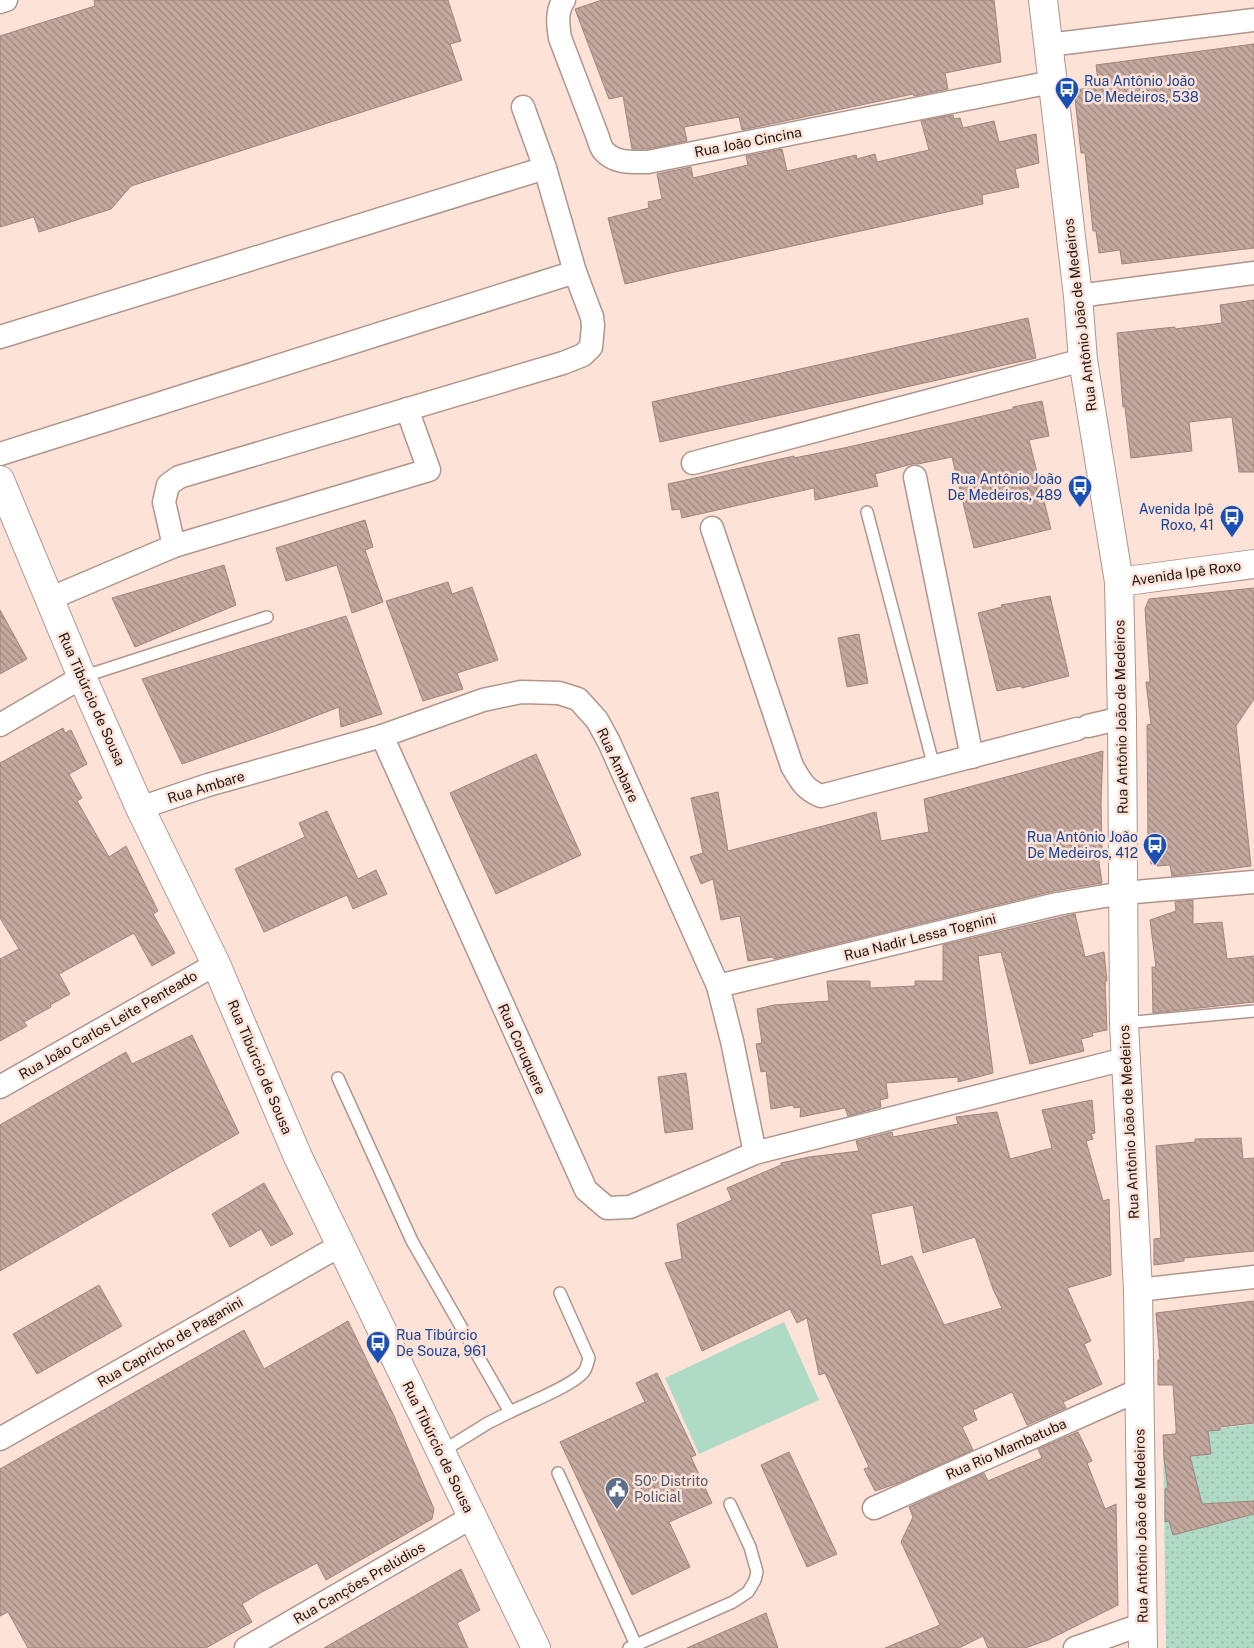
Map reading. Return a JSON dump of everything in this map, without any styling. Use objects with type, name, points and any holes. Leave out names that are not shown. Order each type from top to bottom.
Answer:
[{"type":"street","points":[[0,2],[6,0]]},
{"type":"street","name":"Rua João Cincina","points":[[564,0],[558,21],[560,38],[597,135],[604,150],[613,158],[630,163],[648,162],[1052,82]]},
{"type":"street","name":"Rua Antônio João de Medeiros","points":[[1043,0],[1078,296],[1083,360],[1118,582],[1122,718],[1124,1023],[1138,1290],[1143,1636]]},
{"type":"street","points":[[1048,46],[1254,20]]},
{"type":"street","points":[[174,546],[164,502],[168,485],[179,477],[563,363],[583,355],[591,347],[592,317],[575,272],[545,168],[523,107]]},
{"type":"street","points":[[0,337],[545,168]]},
{"type":"street","points":[[0,454],[575,272]]},
{"type":"street","points":[[1078,296],[1254,273]]},
{"type":"street","points":[[693,463],[1083,360]]},
{"type":"street","points":[[49,599],[174,546],[429,470],[407,409]]},
{"type":"street","points":[[915,477],[972,757]]},
{"type":"street","name":"Rua Tibúrcio de Sousa","points":[[0,480],[82,678],[140,808],[216,964],[298,1157],[536,1648]]},
{"type":"street","points":[[712,528],[792,766],[801,782],[811,792],[821,796],[1122,718]]},
{"type":"street","name":"Avenida Ipê Roxo","points":[[1118,582],[1254,564]]},
{"type":"street","points":[[0,725],[82,678]]},
{"type":"street","name":"Rua Ambare","points":[[140,808],[208,786],[382,736],[483,700],[521,692],[559,693],[578,699],[598,720],[609,742],[718,986],[732,1041],[755,1154]]},
{"type":"street","name":"Rua Coruquere","points":[[382,736],[586,1190],[607,1208],[630,1208],[755,1154]]},
{"type":"street","name":"Rua Nadir Lessa Tognini","points":[[718,986],[1047,906],[1123,893],[1254,882]]},
{"type":"street","name":"Rua João Carlos Leite Penteado","points":[[0,1087],[216,964]]},
{"type":"street","points":[[755,1154],[1125,1060]]},
{"type":"street","name":"Rua Capricho de Paganini","points":[[0,1439],[340,1245]]},
{"type":"street","points":[[1138,1290],[1254,1276]]},
{"type":"street","name":"Rua Rio Mambatuba","points":[[874,1508],[1139,1390]]},
{"type":"street","name":"Rua Canções Prelúdios","points":[[246,1648],[472,1517]]},
{"type":"street","points":[[1075,1648],[1143,1636]]},
{"type":"lane","points":[[867,512],[934,767]]},
{"type":"lane","points":[[82,678],[267,617]]},
{"type":"lane","points":[[1124,1023],[1254,1011]]},
{"type":"lane","points":[[338,1078],[412,1241],[510,1412]]},
{"type":"lane","points":[[441,1452],[488,1423],[566,1385],[579,1377],[586,1369],[589,1358],[560,1293]]},
{"type":"lane","points":[[558,1473],[632,1646],[733,1602],[748,1592],[757,1572],[750,1547],[730,1504]]},
{"type":"green space","points":[[784,1322],[819,1400],[699,1454],[665,1378]]},
{"type":"green space","points":[[1254,1424],[1254,1648],[1166,1648],[1163,1435]]},
{"type":"building","points":[[94,0],[448,0],[461,41],[450,44],[462,80],[131,186],[111,209],[39,232],[34,217],[0,227],[0,36],[95,6]]},
{"type":"building","points":[[602,0],[994,0],[1001,62],[945,73],[948,89],[914,96],[913,94],[742,130],[739,117],[684,127],[687,141],[647,149],[632,149],[623,96],[609,99],[575,9]]},
{"type":"building","points":[[1254,44],[1254,248],[1122,264],[1120,250],[1099,253],[1096,231],[1093,231],[1085,153],[1081,153],[1074,90],[1099,87],[1096,65]]},
{"type":"building","points":[[953,115],[954,119],[960,118],[963,128],[994,121],[999,142],[1036,134],[1039,163],[1015,169],[1019,187],[982,195],[983,204],[625,284],[608,218],[649,208],[648,202],[662,199],[657,174],[691,167],[693,178],[748,165],[746,156],[782,149],[787,171],[856,155],[857,159],[875,154],[877,162],[929,150],[921,121]]},
{"type":"building","points":[[1254,300],[1254,472],[1239,472],[1232,417],[1189,422],[1192,451],[1131,458],[1125,407],[1123,407],[1117,333],[1175,327],[1175,329],[1222,323],[1220,305]]},
{"type":"building","points":[[1028,318],[1036,358],[660,442],[652,402]]},
{"type":"building","points":[[1042,401],[1049,436],[1029,440],[1051,529],[974,548],[952,457],[912,464],[875,474],[878,486],[815,500],[814,488],[682,518],[680,509],[672,510],[668,484],[794,456],[794,458],[844,448]]},
{"type":"building","points":[[365,520],[373,547],[365,550],[383,602],[352,613],[337,565],[286,581],[276,548]]},
{"type":"building","points":[[224,565],[236,605],[135,647],[112,598]]},
{"type":"building","points":[[448,582],[452,594],[472,587],[498,660],[457,673],[463,689],[423,701],[386,601]]},
{"type":"building","points":[[1254,588],[1254,699],[1236,726],[1251,866],[1172,876],[1170,865],[1157,866],[1157,863],[1151,864],[1148,840],[1147,725],[1151,724],[1146,682],[1150,682],[1145,609],[1149,599]]},
{"type":"building","points":[[1050,596],[1069,676],[1022,688],[1021,686],[997,691],[978,613],[1002,607],[1001,605]]},
{"type":"building","points":[[0,610],[27,659],[0,674]]},
{"type":"building","points":[[346,616],[382,714],[341,727],[339,707],[182,764],[142,679]]},
{"type":"building","points":[[859,634],[868,683],[847,687],[838,638]]},
{"type":"building","points":[[63,728],[65,733],[71,730],[87,764],[69,774],[82,798],[77,801],[109,857],[126,846],[158,911],[153,914],[175,953],[152,966],[134,933],[59,974],[70,994],[24,1022],[27,1026],[0,1041],[0,959],[19,949],[0,918],[0,763]]},
{"type":"building","points":[[1103,751],[1101,802],[1102,854],[1098,855],[1102,883],[1054,891],[774,959],[772,957],[748,961],[740,916],[721,920],[713,879],[701,884],[690,857],[703,853],[691,798],[718,792],[728,851],[876,812],[881,841],[929,832],[924,799]]},
{"type":"building","points":[[536,754],[581,855],[496,894],[450,793]]},
{"type":"building","points":[[327,811],[358,879],[376,870],[387,894],[353,909],[347,895],[264,932],[235,869],[305,837],[299,823]]},
{"type":"building","points":[[1193,900],[1193,924],[1222,922],[1227,959],[1254,956],[1254,1002],[1153,1013],[1152,967],[1156,967],[1150,920],[1176,911],[1175,902]]},
{"type":"building","points":[[1075,914],[1085,957],[1104,952],[1107,981],[1105,981],[1107,1030],[1092,1033],[1093,1036],[1081,1039],[1084,1051],[1030,1064],[1001,952],[978,956],[993,1073],[958,1082],[958,1077],[886,1083],[888,1098],[880,1100],[881,1107],[848,1116],[845,1108],[800,1117],[801,1107],[794,1108],[793,1105],[771,1109],[766,1071],[761,1072],[756,1044],[762,1043],[757,1009],[774,1005],[829,1001],[827,981],[870,981],[870,988],[915,986],[915,981],[943,981],[943,945]]},
{"type":"building","points":[[192,1035],[239,1133],[0,1271],[0,1125],[126,1052],[132,1064]]},
{"type":"building","points":[[686,1073],[693,1129],[665,1133],[658,1077]]},
{"type":"building","points":[[1092,1100],[1095,1133],[1091,1134],[1093,1139],[1086,1141],[1103,1201],[1109,1199],[1111,1275],[1067,1288],[1091,1341],[1084,1344],[1102,1384],[1063,1402],[1066,1408],[1027,1425],[1012,1392],[973,1410],[977,1420],[962,1427],[973,1450],[875,1491],[864,1469],[869,1467],[825,1373],[819,1375],[807,1318],[797,1323],[790,1309],[702,1351],[665,1263],[682,1259],[677,1224],[732,1200],[727,1188],[781,1165],[781,1163],[809,1157],[859,1151],[856,1141],[892,1132],[893,1137],[958,1124],[956,1117],[997,1112],[1010,1159],[1052,1148],[1042,1110]],"holes":[[[913,1205],[923,1253],[975,1237],[993,1289],[1002,1308],[944,1325],[912,1256],[881,1266],[871,1214]]]},
{"type":"building","points":[[1241,1138],[1243,1159],[1254,1158],[1254,1251],[1184,1258],[1184,1261],[1154,1265],[1154,1239],[1161,1238],[1156,1146],[1195,1142],[1195,1139]]},
{"type":"building","points":[[264,1183],[293,1234],[271,1246],[261,1229],[230,1247],[212,1214]]},
{"type":"building","points":[[99,1285],[122,1326],[37,1374],[13,1334]]},
{"type":"building","points":[[1254,1301],[1254,1423],[1220,1427],[1220,1430],[1208,1431],[1211,1454],[1190,1456],[1202,1504],[1254,1501],[1254,1514],[1173,1535],[1169,1521],[1165,1522],[1165,1489],[1168,1488],[1163,1435],[1176,1434],[1173,1385],[1158,1385],[1158,1360],[1160,1360],[1156,1313]]},
{"type":"building","points":[[348,1321],[394,1416],[434,1509],[432,1519],[326,1580],[317,1563],[260,1593],[242,1604],[252,1622],[206,1648],[28,1648],[8,1612],[0,1616],[0,1469],[244,1330],[264,1369]]},
{"type":"building","points":[[657,1373],[696,1455],[691,1457],[712,1503],[669,1522],[690,1567],[632,1595],[560,1442],[645,1402],[636,1383]]},
{"type":"building","points":[[1078,1432],[1092,1461],[1087,1463],[1105,1509],[1116,1504],[1118,1605],[1048,1640],[1025,1648],[988,1648],[983,1636],[959,1648],[885,1648],[940,1625],[901,1542],[913,1517],[909,1507],[984,1473],[988,1481],[1042,1458],[1038,1449]]},
{"type":"building","points":[[789,1452],[837,1554],[807,1567],[761,1465]]},
{"type":"building","points":[[461,1569],[480,1610],[457,1623],[468,1648],[324,1648]]},
{"type":"building","points":[[766,1613],[778,1648],[687,1648]]},
{"type":"place","name":"Rua Antônio João De Medeiros, 538","points":[[1067,110]]},
{"type":"place","name":"Rua Antônio João De Medeiros, 489","points":[[1080,508]]},
{"type":"place","name":"Avenida Ipê Roxo, 41","points":[[1232,538]]},
{"type":"place","name":"Rua Antônio João De Medeiros, 412","points":[[1155,866]]},
{"type":"place","name":"Rua Tibúrcio De Souza, 961","points":[[378,1364]]},
{"type":"place","name":"50º Distrito Policial","points":[[617,1510]]}]
